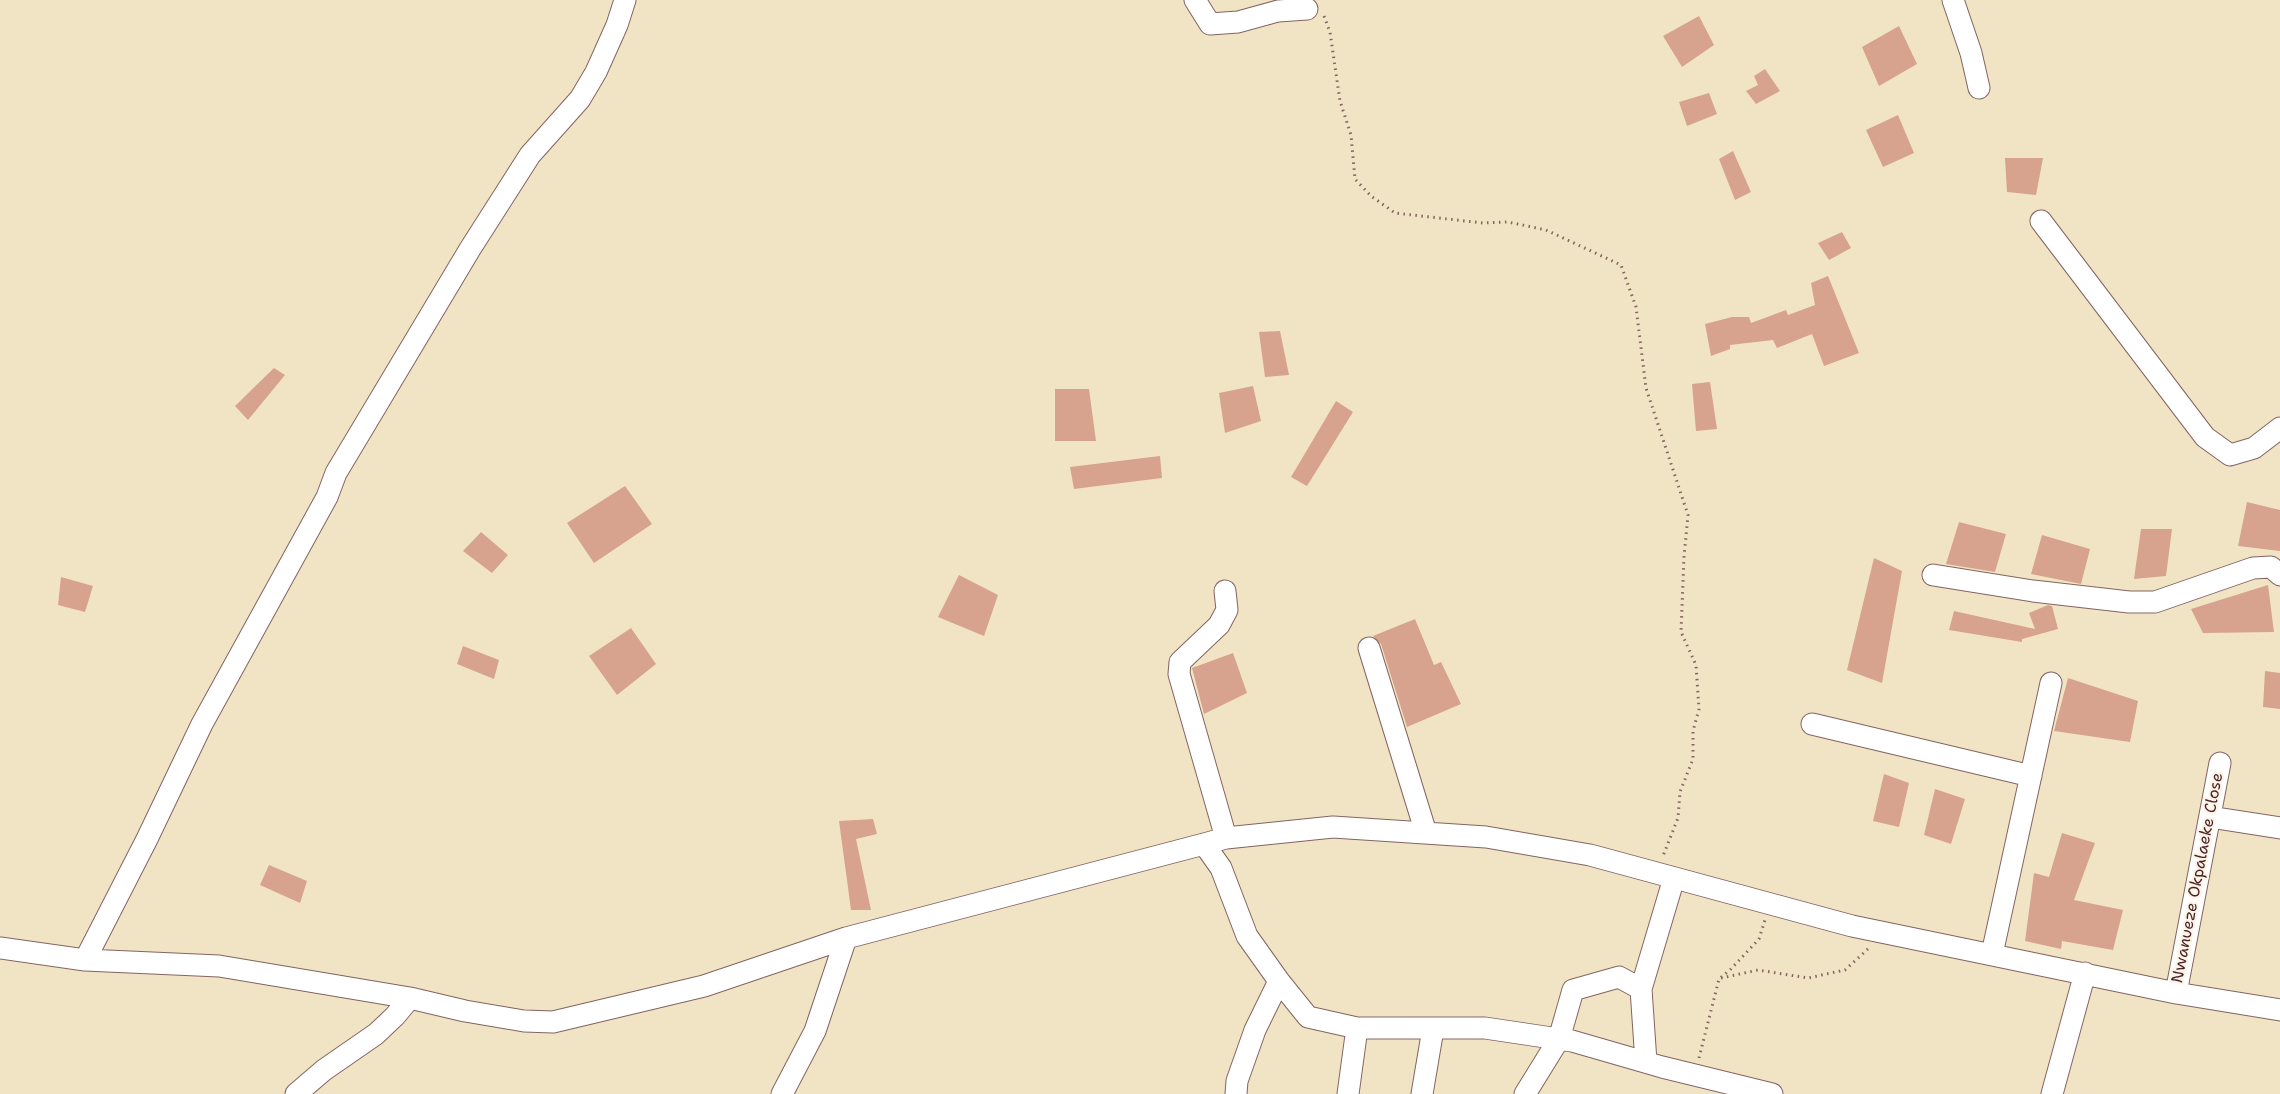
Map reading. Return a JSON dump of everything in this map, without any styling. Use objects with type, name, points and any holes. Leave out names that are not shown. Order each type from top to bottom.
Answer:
[{"type":"street","points":[[85,960],[147,839],[202,724],[327,496],[336,473],[470,249],[530,155],[580,99],[596,72],[617,25],[625,0]]},
{"type":"street","points":[[1195,0],[1210,24],[1239,22],[1278,11],[1307,9]]},
{"type":"street","points":[[1953,0],[1971,53],[1978,88]]},
{"type":"street","points":[[2041,221],[2205,437],[2230,455],[2254,447],[2280,428]]},
{"type":"street","points":[[1933,574],[2033,591],[2129,602],[2155,602],[2253,568],[2271,567],[2280,575]]},
{"type":"street","points":[[1225,591],[1227,610],[1219,625],[1180,662],[1179,674],[1226,838]]},
{"type":"street","points":[[1369,648],[1426,833]]},
{"type":"street","points":[[1992,954],[2051,684]]},
{"type":"street","points":[[1812,724],[2031,776]]},
{"type":"street","name":"Nwanueze Okpalaeke Close","points":[[2176,993],[2220,763]]},
{"type":"street","points":[[2210,817],[2280,828]]},
{"type":"street","points":[[0,948],[85,960],[219,966],[410,998],[465,1011],[524,1021],[553,1022],[704,986],[846,938],[1226,838],[1333,827],[1485,837],[1590,855],[1886,933],[2176,993],[2280,1010]]},
{"type":"street","points":[[1204,844],[1221,868],[1247,936],[1308,1017],[1357,1029],[1485,1028],[1559,1039],[1772,1094]]},
{"type":"street","points":[[1646,1062],[1641,989],[1667,876]]},
{"type":"street","points":[[782,1094],[816,1031],[846,938]]},
{"type":"street","points":[[2052,1094],[2085,973]]},
{"type":"street","points":[[1525,1094],[1559,1039],[1573,990],[1619,977],[1641,989]]},
{"type":"street","points":[[1236,1094],[1237,1081],[1255,1030],[1279,981]]},
{"type":"street","points":[[296,1094],[324,1070],[376,1034],[410,998]]},
{"type":"street","points":[[1348,1094],[1357,1029]]},
{"type":"street","points":[[1422,1094],[1433,1029]]},
{"type":"path","points":[[1307,9],[1323,12],[1330,32],[1340,101],[1351,135],[1355,179],[1371,196],[1395,213],[1483,223],[1508,222],[1546,230],[1622,265],[1636,307],[1640,356],[1646,388],[1688,515],[1681,632],[1696,665],[1699,709],[1693,731],[1693,759],[1680,792],[1678,818],[1664,850],[1667,876]]},
{"type":"path","points":[[1695,1075],[1719,979],[1759,939],[1770,904]]},
{"type":"path","points":[[1719,979],[1758,970],[1808,978],[1845,970],[1886,933]]},
{"type":"building","points":[[1699,16],[1714,45],[1682,67],[1663,36]]},
{"type":"building","points":[[1899,26],[1917,64],[1879,86],[1862,47]]},
{"type":"building","points":[[1765,69],[1780,91],[1756,104],[1746,91],[1758,85],[1754,76]]},
{"type":"building","points":[[1709,93],[1717,114],[1687,126],[1679,102]]},
{"type":"building","points":[[1898,115],[1914,153],[1883,167],[1866,130]]},
{"type":"building","points":[[1733,151],[1751,192],[1735,200],[1719,159]]},
{"type":"building","points":[[2005,158],[2043,158],[2036,195],[2007,192]]},
{"type":"building","points":[[1842,232],[1851,248],[1829,260],[1818,243]]},
{"type":"building","points":[[1828,276],[1859,353],[1824,366],[1812,334],[1777,348],[1773,340],[1730,345],[1730,349],[1711,356],[1705,324],[1732,317],[1749,317],[1751,323],[1786,310],[1788,315],[1815,305],[1811,283]]},
{"type":"building","points":[[1280,331],[1289,375],[1265,377],[1259,332]]},
{"type":"building","points":[[274,368],[285,375],[248,420],[235,406]]},
{"type":"building","points":[[1710,382],[1717,429],[1696,431],[1692,384]]},
{"type":"building","points":[[1253,386],[1261,421],[1225,433],[1219,393]]},
{"type":"building","points":[[1055,389],[1089,389],[1096,441],[1055,441]]},
{"type":"building","points":[[1336,401],[1353,412],[1307,486],[1291,477]]},
{"type":"building","points":[[1160,456],[1162,478],[1074,489],[1070,467]]},
{"type":"building","points":[[625,486],[652,524],[594,563],[567,523]]},
{"type":"building","points":[[2247,502],[2280,510],[2280,551],[2238,546]]},
{"type":"building","points":[[1959,522],[2006,534],[1995,572],[1946,564]]},
{"type":"building","points":[[2141,529],[2172,529],[2166,576],[2134,579]]},
{"type":"building","points":[[481,532],[508,555],[492,573],[463,551]]},
{"type":"building","points":[[2042,535],[2090,549],[2081,584],[2031,574]]},
{"type":"building","points":[[1874,558],[1902,571],[1882,683],[1847,670]]},
{"type":"building","points":[[959,575],[998,595],[984,636],[938,617]]},
{"type":"building","points":[[61,577],[93,586],[85,612],[58,605]]},
{"type":"building","points":[[2268,585],[2274,632],[2203,633],[2191,609]]},
{"type":"building","points":[[2048,605],[2052,606],[2058,629],[2022,639],[2022,642],[1949,630],[1954,611],[2035,629],[2029,613]]},
{"type":"building","points":[[1415,619],[1434,665],[1441,662],[1461,704],[1407,727],[1381,644],[1373,636]]},
{"type":"building","points":[[631,628],[656,664],[617,695],[589,656]]},
{"type":"building","points":[[463,646],[499,660],[494,679],[457,664]]},
{"type":"building","points":[[1233,653],[1247,693],[1204,714],[1192,668]]},
{"type":"building","points":[[2265,671],[2280,673],[2280,709],[2263,707]]},
{"type":"building","points":[[2068,678],[2138,701],[2130,742],[2054,731]]},
{"type":"building","points":[[1884,774],[1909,783],[1899,827],[1873,821]]},
{"type":"building","points":[[1935,789],[1965,799],[1951,844],[1924,835]]},
{"type":"building","points":[[873,819],[877,834],[856,839],[871,910],[851,910],[839,821]]},
{"type":"building","points":[[2062,833],[2095,843],[2074,900],[2123,910],[2113,950],[2062,941],[2061,949],[2025,941],[2034,873],[2049,877]]},
{"type":"building","points":[[269,865],[307,881],[300,903],[260,885]]}]
